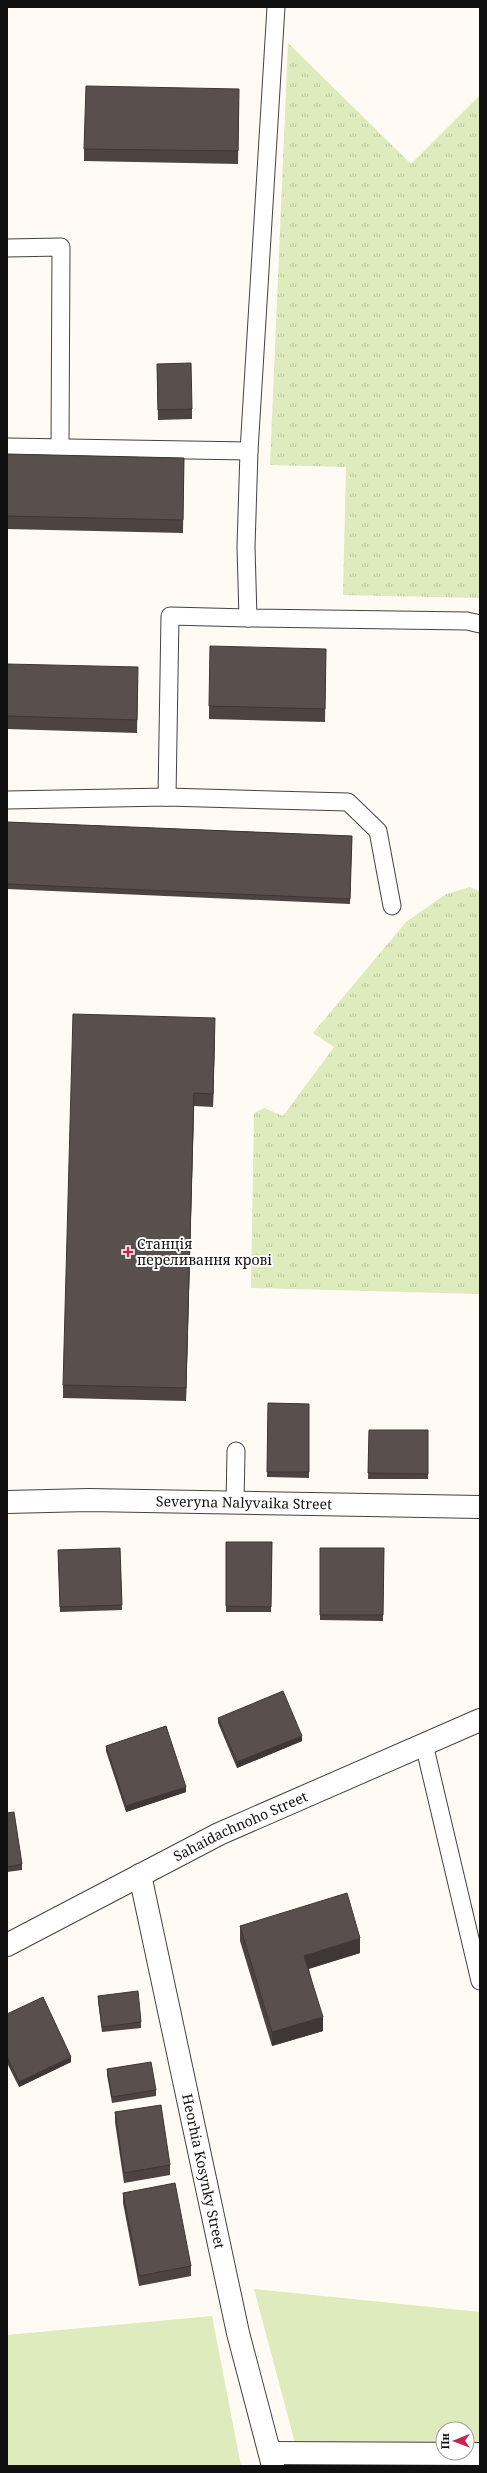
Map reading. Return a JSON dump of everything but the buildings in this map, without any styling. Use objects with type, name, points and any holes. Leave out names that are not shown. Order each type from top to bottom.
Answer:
[{"type":"street","name":"Severyna Nalyvaika Street","points":[[7,1502],[89,1500],[480,1508]]},
{"type":"street","name":"Sahaidachnoho Street","points":[[7,1945],[219,1834],[480,1720]]},
{"type":"street","name":"Heorhia Kosynky Street","points":[[140,1875],[238,2333],[272,2460]]},
{"type":"street","points":[[272,2460],[480,2454]]},
{"type":"lane","points":[[248,618],[246,547],[249,451],[276,7]]},
{"type":"lane","points":[[7,248],[61,247],[60,448]]},
{"type":"lane","points":[[7,447],[249,451]]},
{"type":"lane","points":[[167,797],[170,616],[467,621],[480,624]]},
{"type":"lane","points":[[7,800],[167,797],[348,802],[378,831],[392,906]]},
{"type":"lane","points":[[235,1504],[236,1451]]},
{"type":"lane","points":[[424,1744],[480,1981]]},
{"type":"green space","points":[[288,43],[411,164],[480,95],[480,598],[343,595],[346,467],[270,465]]},
{"type":"green space","points":[[470,887],[480,891],[480,1294],[251,1288],[254,1113],[264,1108],[283,1116],[334,1047],[313,1033],[406,922],[446,894]]},
{"type":"green space","points":[[254,2289],[480,2312],[480,2446],[475,2446],[475,2421],[435,2421],[435,2445],[295,2443]]},
{"type":"green space","points":[[212,2316],[241,2466],[8,2466],[7,2335]]},
{"type":"place","name":"Станція переливання крові","points":[[128,1252]]}]
